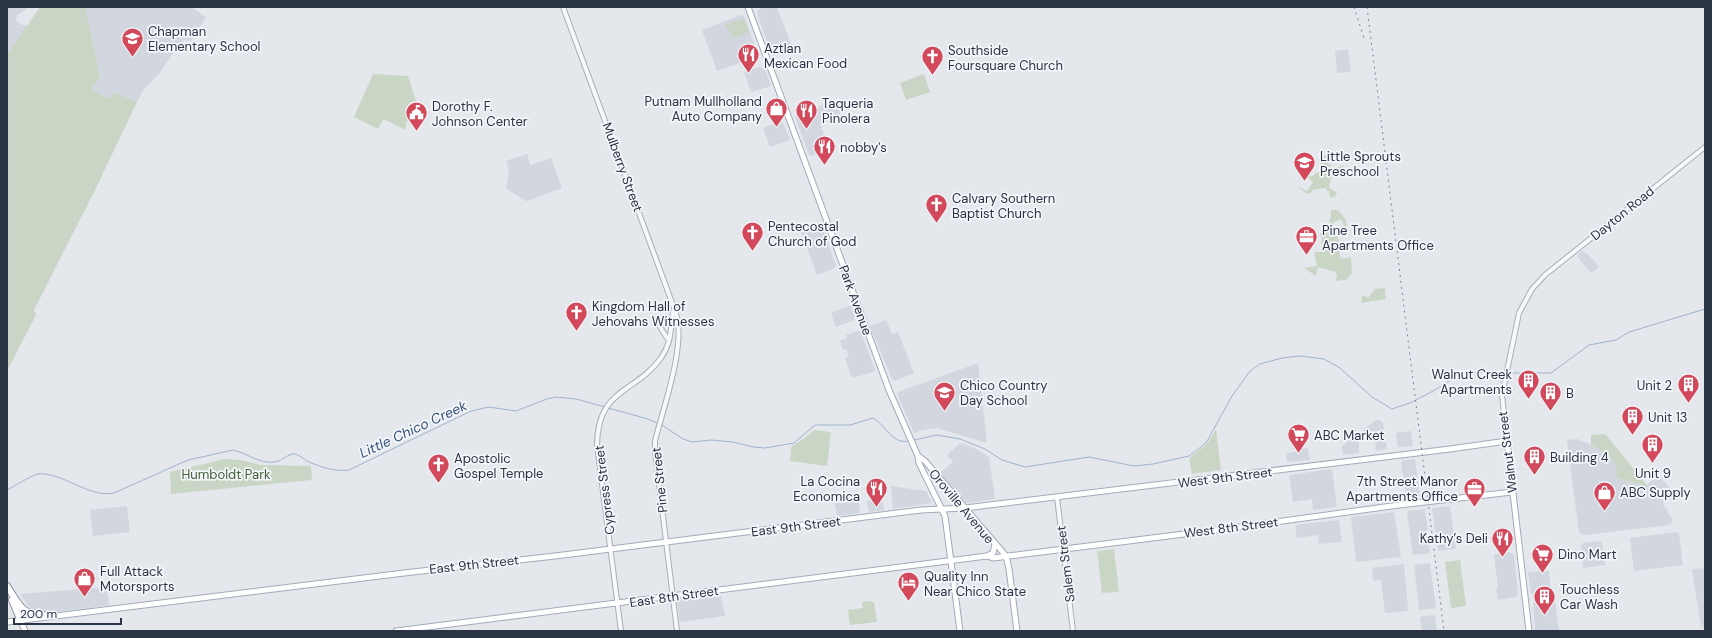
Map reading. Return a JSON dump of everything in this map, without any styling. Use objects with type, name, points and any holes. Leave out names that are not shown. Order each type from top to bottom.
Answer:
[{"type":"highway","points":[[7,586],[14,600],[24,610],[32,614],[51,616]]},
{"type":"highway","points":[[7,590],[21,621]]},
{"type":"main road","name":"Park Avenue","points":[[748,7],[887,385],[914,446],[922,470],[945,516],[960,631]]},
{"type":"main road","name":"Walnut Street","points":[[1507,441],[1529,631]]},
{"type":"main road","name":"West 9th Street","points":[[942,509],[965,508],[1057,497],[1507,441]]},
{"type":"main road","name":"Oroville Avenue","points":[[918,456],[925,461],[1006,556]]},
{"type":"main road","name":"West 8th Street","points":[[951,562],[987,556],[993,558],[1399,505],[1512,492]]},
{"type":"main road","name":"East 9th Street","points":[[7,622],[921,510],[942,509]]},
{"type":"main road","points":[[987,556],[993,553],[995,544]]},
{"type":"main road","points":[[1006,556],[1017,631]]},
{"type":"main road","name":"East 8th Street","points":[[396,631],[951,562]]},
{"type":"main road","points":[[21,621],[25,631]]},
{"type":"street","name":"Mulberry Street","points":[[563,7],[674,308],[673,328]]},
{"type":"street","name":"Dayton Road","points":[[1540,280],[1705,147]]},
{"type":"street","name":"Walnut Street","points":[[1507,441],[1502,404],[1504,382],[1519,313],[1526,298],[1540,280]]},
{"type":"street","name":"Pine Street","points":[[674,308],[679,324],[678,348],[658,430],[655,451],[677,631]]},
{"type":"street","points":[[660,326],[669,341]]},
{"type":"street","name":"Cypress Street","points":[[621,631],[598,445],[598,430],[610,402],[620,392],[645,374],[657,362],[669,341],[673,328]]},
{"type":"street","name":"Salem Street","points":[[1057,497],[1073,631]]},
{"type":"shaded area","points":[[7,7],[29,7],[17,15],[16,19],[18,22],[22,25],[28,25],[7,55]]},
{"type":"shaded area","name":"Chapman Elementary School","points":[[85,7],[191,7],[206,17],[191,41],[184,40],[180,43],[159,74],[144,89],[137,102],[114,92],[111,99],[91,90],[100,76]]},
{"type":"shaded area","points":[[763,7],[777,7],[791,44],[774,51],[770,50],[757,13],[758,10]]},
{"type":"shaded area","points":[[741,15],[744,16],[759,56],[717,71],[702,30]]},
{"type":"shaded area","points":[[1348,49],[1351,72],[1337,73],[1335,51]]},
{"type":"shaded area","points":[[759,67],[765,69],[771,86],[751,92],[744,72]]},
{"type":"shaded area","points":[[836,100],[841,117],[820,124],[830,149],[812,156],[809,155],[795,117],[796,115]]},
{"type":"shaded area","points":[[782,121],[790,140],[770,147],[763,128]]},
{"type":"shaded area","points":[[527,154],[530,165],[551,158],[562,188],[527,201],[506,188],[509,170],[506,161]]},
{"type":"shaded area","points":[[819,226],[822,227],[836,265],[834,268],[817,275],[801,232]]},
{"type":"shaded area","points":[[1582,251],[1589,255],[1599,267],[1591,273],[1577,256]]},
{"type":"shaded area","points":[[851,305],[855,317],[854,320],[836,327],[831,313]]},
{"type":"shaded area","points":[[886,320],[892,334],[898,332],[914,373],[895,381],[892,379],[870,326]]},
{"type":"shaded area","points":[[858,331],[861,332],[875,370],[874,372],[852,378],[845,358],[849,356],[846,349],[843,350],[840,341],[847,338],[846,335]]},
{"type":"shaded area","name":"Chico Country Day School","points":[[978,363],[987,443],[937,428],[922,430],[914,433],[898,396],[898,392]]},
{"type":"shaded area","points":[[1376,420],[1380,420],[1383,423],[1387,449],[1376,451],[1375,439],[1359,441],[1359,453],[1343,455],[1342,446]]},
{"type":"shaded area","points":[[1411,431],[1413,446],[1398,447],[1396,433]]},
{"type":"shaded area","points":[[1577,439],[1591,445],[1610,457],[1617,466],[1617,478],[1640,484],[1643,488],[1659,475],[1672,491],[1666,495],[1663,504],[1672,519],[1672,523],[1669,525],[1585,535],[1579,533],[1567,440]]},
{"type":"shaded area","points":[[960,443],[975,448],[989,457],[995,499],[966,503],[940,473],[953,462],[947,455]]},
{"type":"shaded area","points":[[1308,448],[1310,460],[1287,462],[1286,453]]},
{"type":"shaded area","points":[[1415,459],[1420,496],[1406,498],[1401,461]]},
{"type":"shaded area","points":[[1332,469],[1337,507],[1313,510],[1312,499],[1293,502],[1289,475]]},
{"type":"shaded area","points":[[891,486],[926,491],[932,503],[893,509]]},
{"type":"shaded area","points":[[834,498],[858,498],[860,513],[837,516]]},
{"type":"shaded area","points":[[882,499],[884,510],[869,512],[867,501]]},
{"type":"shaded area","points":[[127,506],[130,532],[93,536],[90,510]]},
{"type":"shaded area","points":[[1450,506],[1456,549],[1438,551],[1432,508]]},
{"type":"shaded area","points":[[1425,509],[1430,553],[1413,555],[1407,513],[1408,511]]},
{"type":"shaded area","points":[[1394,512],[1401,557],[1356,562],[1351,517]]},
{"type":"shaded area","points":[[1339,520],[1342,542],[1319,544],[1318,535],[1297,538],[1295,525]]},
{"type":"shaded area","points":[[1676,532],[1679,534],[1683,565],[1634,571],[1630,538]]},
{"type":"shaded area","points":[[1602,541],[1605,565],[1583,568],[1581,545],[1583,543]]},
{"type":"shaded area","points":[[1510,552],[1514,555],[1518,593],[1516,597],[1498,600],[1494,554]]},
{"type":"shaded area","points":[[1430,563],[1436,608],[1419,610],[1414,565]]},
{"type":"shaded area","points":[[1404,564],[1408,609],[1407,611],[1385,613],[1381,580],[1373,581],[1372,568]]},
{"type":"shaded area","points":[[1705,568],[1705,627],[1701,628],[1692,569]]},
{"type":"shaded area","points":[[1549,571],[1551,593],[1531,594],[1528,572]]},
{"type":"shaded area","points":[[107,587],[109,605],[56,612],[31,609],[20,594]]},
{"type":"shaded area","points":[[721,595],[725,616],[680,622],[677,600]]},
{"type":"shaded area","points":[[1555,601],[1559,631],[1535,631],[1533,604],[1535,602]]},
{"type":"shaded area","points":[[1435,615],[1437,631],[1422,631],[1420,617]]},
{"type":"green space","points":[[40,7],[85,7],[100,76],[91,90],[111,99],[114,92],[137,102],[95,190],[34,310],[36,315],[7,371],[7,55]]},
{"type":"green space","points":[[744,18],[749,32],[734,38],[725,25]]},
{"type":"green space","points":[[373,74],[408,76],[421,117],[406,122],[406,130],[383,119],[378,129],[354,117]]},
{"type":"green space","points":[[924,74],[930,92],[906,100],[900,83]]},
{"type":"green space","points":[[1326,155],[1327,157],[1325,159],[1334,170],[1342,165],[1344,168],[1343,173],[1336,171],[1333,173],[1329,186],[1330,189],[1337,192],[1335,197],[1330,198],[1329,191],[1327,191],[1326,188],[1312,190],[1312,192],[1307,194],[1297,186],[1307,191],[1313,182],[1303,173],[1306,169],[1311,177],[1324,168],[1318,160]]},
{"type":"green space","points":[[1331,210],[1338,210],[1346,220],[1347,231],[1341,219],[1333,222],[1339,242],[1337,243],[1341,259],[1351,257],[1352,274],[1346,280],[1336,281],[1337,275],[1335,272],[1318,267],[1316,276],[1304,268],[1317,266],[1314,252],[1321,252],[1322,237],[1320,236],[1320,233],[1329,232],[1331,230],[1329,219],[1331,218]]},
{"type":"green space","points":[[1385,288],[1386,299],[1361,303],[1362,296],[1368,298],[1375,289]]},
{"type":"green space","points":[[1216,429],[1221,470],[1192,474],[1189,458],[1207,444]]},
{"type":"green space","points":[[814,430],[831,432],[827,466],[790,461],[791,447]]},
{"type":"green space","points":[[1605,434],[1647,485],[1644,488],[1640,484],[1617,478],[1615,465],[1610,457],[1591,445],[1591,435]]},
{"type":"green space","name":"Humboldt Park","points":[[225,459],[240,460],[261,465],[311,466],[312,480],[171,494],[170,472]]},
{"type":"green space","points":[[1114,549],[1119,592],[1102,593],[1097,551]]},
{"type":"green space","points":[[1460,560],[1466,606],[1451,608],[1445,562]]},
{"type":"green space","points":[[862,602],[874,602],[877,622],[850,625],[848,610],[863,608]]},
{"type":"waterway","name":"Little Chico Creek","points":[[1509,373],[1551,373],[1589,345],[1616,340],[1629,332],[1705,309]]},
{"type":"waterway","name":"Little Chico Creek","points":[[914,440],[937,435],[960,439],[985,449],[1002,460],[1025,467],[1089,457],[1134,466],[1153,464],[1189,456],[1206,443],[1232,396],[1250,371],[1260,364],[1282,358],[1300,356],[1324,359],[1340,368],[1372,397],[1392,409],[1410,403],[1457,376],[1482,372],[1505,373]]},
{"type":"waterway","name":"Little Chico Creek","points":[[7,490],[35,475],[45,474],[52,475],[97,493],[114,493],[188,460],[233,450],[258,460],[269,462],[277,462],[291,454],[296,454],[307,461],[322,467],[333,470],[349,470],[471,411],[489,407],[516,411],[556,397],[576,399],[605,407]]},
{"type":"waterway","name":"Little Chico Creek","points":[[608,408],[648,419],[659,424]]},
{"type":"waterway","name":"Little Chico Creek","points":[[662,425],[683,439],[692,442],[711,440],[733,442],[753,447],[765,448],[794,443],[815,425],[850,425],[873,418],[898,440],[909,441]]},
{"type":"railway","points":[[1354,7],[1364,38]]},
{"type":"railway","points":[[1367,7],[1444,631]]},
{"type":"place","name":"Chapman Elementary School","points":[[133,58]]},
{"type":"place","name":"Aztlan Mexican Food","points":[[749,74]]},
{"type":"place","name":"Southside Foursquare Church","points":[[932,76]]},
{"type":"place","name":"Putnam Mullholland Auto Company","points":[[777,128]]},
{"type":"place","name":"Taqueria Pinolera","points":[[807,130]]},
{"type":"place","name":"Dorothy F. Johnson Center","points":[[416,132]]},
{"type":"place","name":"nobby's","points":[[824,166]]},
{"type":"place","name":"Little Sprouts Preschool","points":[[1304,182]]},
{"type":"place","name":"Calvary Southern Baptist Church","points":[[937,224]]},
{"type":"place","name":"Pentecostal Church of God","points":[[752,252]]},
{"type":"place","name":"Pine Tree Apartments Office","points":[[1306,256]]},
{"type":"place","name":"Kingdom Hall of Jehovahs Witnesses","points":[[576,332]]},
{"type":"place","name":"Walnut Creek Apartments","points":[[1528,400]]},
{"type":"place","name":"Unit 2","points":[[1688,404]]},
{"type":"place","name":"Chico Country Day School","points":[[944,412]]},
{"type":"place","name":"B","points":[[1551,412]]},
{"type":"place","name":"Unit 13","points":[[1633,436]]},
{"type":"place","name":"ABC Market","points":[[1299,454]]},
{"type":"place","name":"Unit 9","points":[[1653,464]]},
{"type":"place","name":"Building 4","points":[[1535,476]]},
{"type":"place","name":"Apostolic Gospel Temple","points":[[438,484]]},
{"type":"place","name":"La Cocina Economica","points":[[876,508]]},
{"type":"place","name":"7th Street Manor Apartments Office","points":[[1474,508]]},
{"type":"place","name":"ABC Supply","points":[[1605,512]]},
{"type":"place","name":"Kathy’s Deli","points":[[1503,558]]},
{"type":"place","name":"Dino Mart","points":[[1542,574]]},
{"type":"place","name":"Full Attack Motorsports","points":[[84,598]]},
{"type":"place","name":"Quality Inn Near Chico State","points":[[908,602]]},
{"type":"place","name":"Touchless Car Wash","points":[[1544,616]]}]
